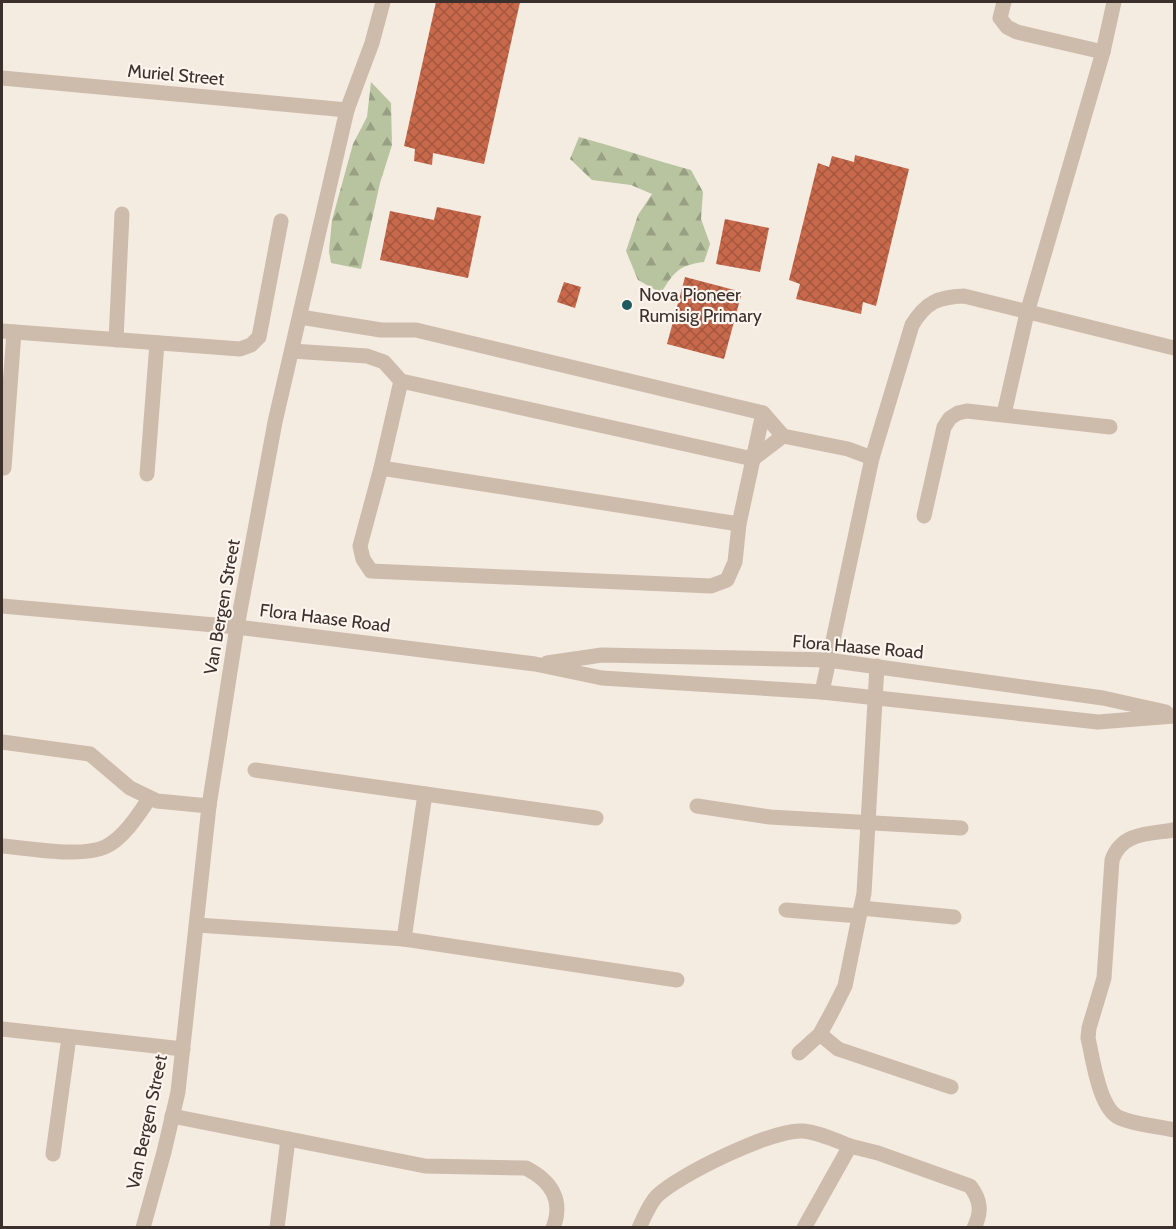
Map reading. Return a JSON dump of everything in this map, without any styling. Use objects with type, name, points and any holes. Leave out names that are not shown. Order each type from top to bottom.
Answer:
[{"type":"street","name":"Van Bergen Street","points":[[143,1227],[178,1092],[209,806],[237,627],[275,422],[347,110],[372,43],[383,2]]},
{"type":"street","points":[[1004,2],[1000,18],[1007,27],[1017,32],[1103,52]]},
{"type":"street","points":[[1004,414],[1028,313],[1103,52],[1114,2]]},
{"type":"street","name":"Muriel Street","points":[[2,78],[347,110]]},
{"type":"street","points":[[117,340],[122,214]]},
{"type":"street","points":[[4,468],[8,332],[240,350],[251,345],[259,337],[281,221]]},
{"type":"street","points":[[822,692],[872,458],[912,325],[920,311],[930,303],[945,297],[964,296],[1174,348]]},
{"type":"street","points":[[300,317],[381,330],[416,330],[763,413],[783,436],[848,449],[872,458]]},
{"type":"street","points":[[147,474],[157,343]]},
{"type":"street","points":[[292,351],[367,356],[384,362],[401,381],[753,459],[783,436]]},
{"type":"street","points":[[401,381],[360,546],[363,560],[371,571],[711,586],[727,580],[735,562],[739,524],[763,413]]},
{"type":"street","points":[[924,516],[944,427],[958,412],[1004,414],[1110,427]]},
{"type":"street","points":[[381,468],[739,524]]},
{"type":"street","name":"Flora Haase Road","points":[[2,606],[237,627],[535,664],[602,678],[822,692],[1098,722],[1174,715]]},
{"type":"street","name":"Flora Haase Road","points":[[535,664],[602,655],[828,660],[1103,698],[1174,715]]},
{"type":"street","points":[[799,1053],[820,1034],[844,986],[864,893],[877,666]]},
{"type":"street","points":[[2,742],[90,754],[129,788],[149,799],[209,806]]},
{"type":"street","points":[[255,770],[596,818]]},
{"type":"street","points":[[404,939],[425,794]]},
{"type":"street","points":[[2,846],[74,853],[105,847],[130,826],[149,799]]},
{"type":"street","points":[[697,806],[770,817],[961,828]]},
{"type":"street","points":[[1174,830],[1131,837],[1116,850],[1112,860],[1104,978],[1088,1038],[1105,1103],[1111,1112],[1120,1118],[1174,1130]]},
{"type":"street","points":[[786,910],[954,917]]},
{"type":"street","points":[[197,925],[404,939],[677,980]]},
{"type":"street","points":[[2,1029],[183,1049]]},
{"type":"street","points":[[820,1034],[838,1049],[951,1087]]},
{"type":"street","points":[[52,1154],[69,1036]]},
{"type":"street","points":[[172,1116],[425,1166],[526,1168],[540,1175],[557,1200],[558,1212],[553,1227]]},
{"type":"street","points":[[639,1227],[656,1198],[671,1184],[753,1144],[789,1132],[803,1131],[878,1153],[970,1186],[980,1204],[980,1214],[974,1227]]},
{"type":"street","points":[[277,1227],[288,1139]]},
{"type":"street","points":[[804,1227],[850,1146]]},
{"type":"green space","points":[[371,82],[391,103],[392,145],[380,183],[361,269],[331,263],[329,251],[332,220],[353,144],[367,117]]},
{"type":"green space","points":[[579,137],[691,170],[703,192],[701,219],[710,244],[704,262],[689,265],[678,271],[661,293],[638,280],[626,251],[638,215],[652,194],[631,185],[592,180],[570,159]]},
{"type":"building","points":[[436,2],[520,2],[484,164],[433,153],[432,165],[414,161],[415,149],[404,146]]},
{"type":"building","points":[[855,155],[909,169],[876,306],[863,302],[861,314],[796,299],[800,284],[789,280],[818,163],[829,167],[832,156],[854,162]]},
{"type":"building","points":[[437,207],[481,216],[468,278],[380,260],[390,211],[434,220]]},
{"type":"building","points":[[725,219],[769,228],[760,272],[716,264]]},
{"type":"building","points":[[685,277],[742,292],[724,359],[667,344]]},
{"type":"building","points":[[564,282],[581,287],[575,308],[557,302]]},
{"type":"place","name":"Nova Pioneer Rumisig Primary","points":[[627,305]]}]
